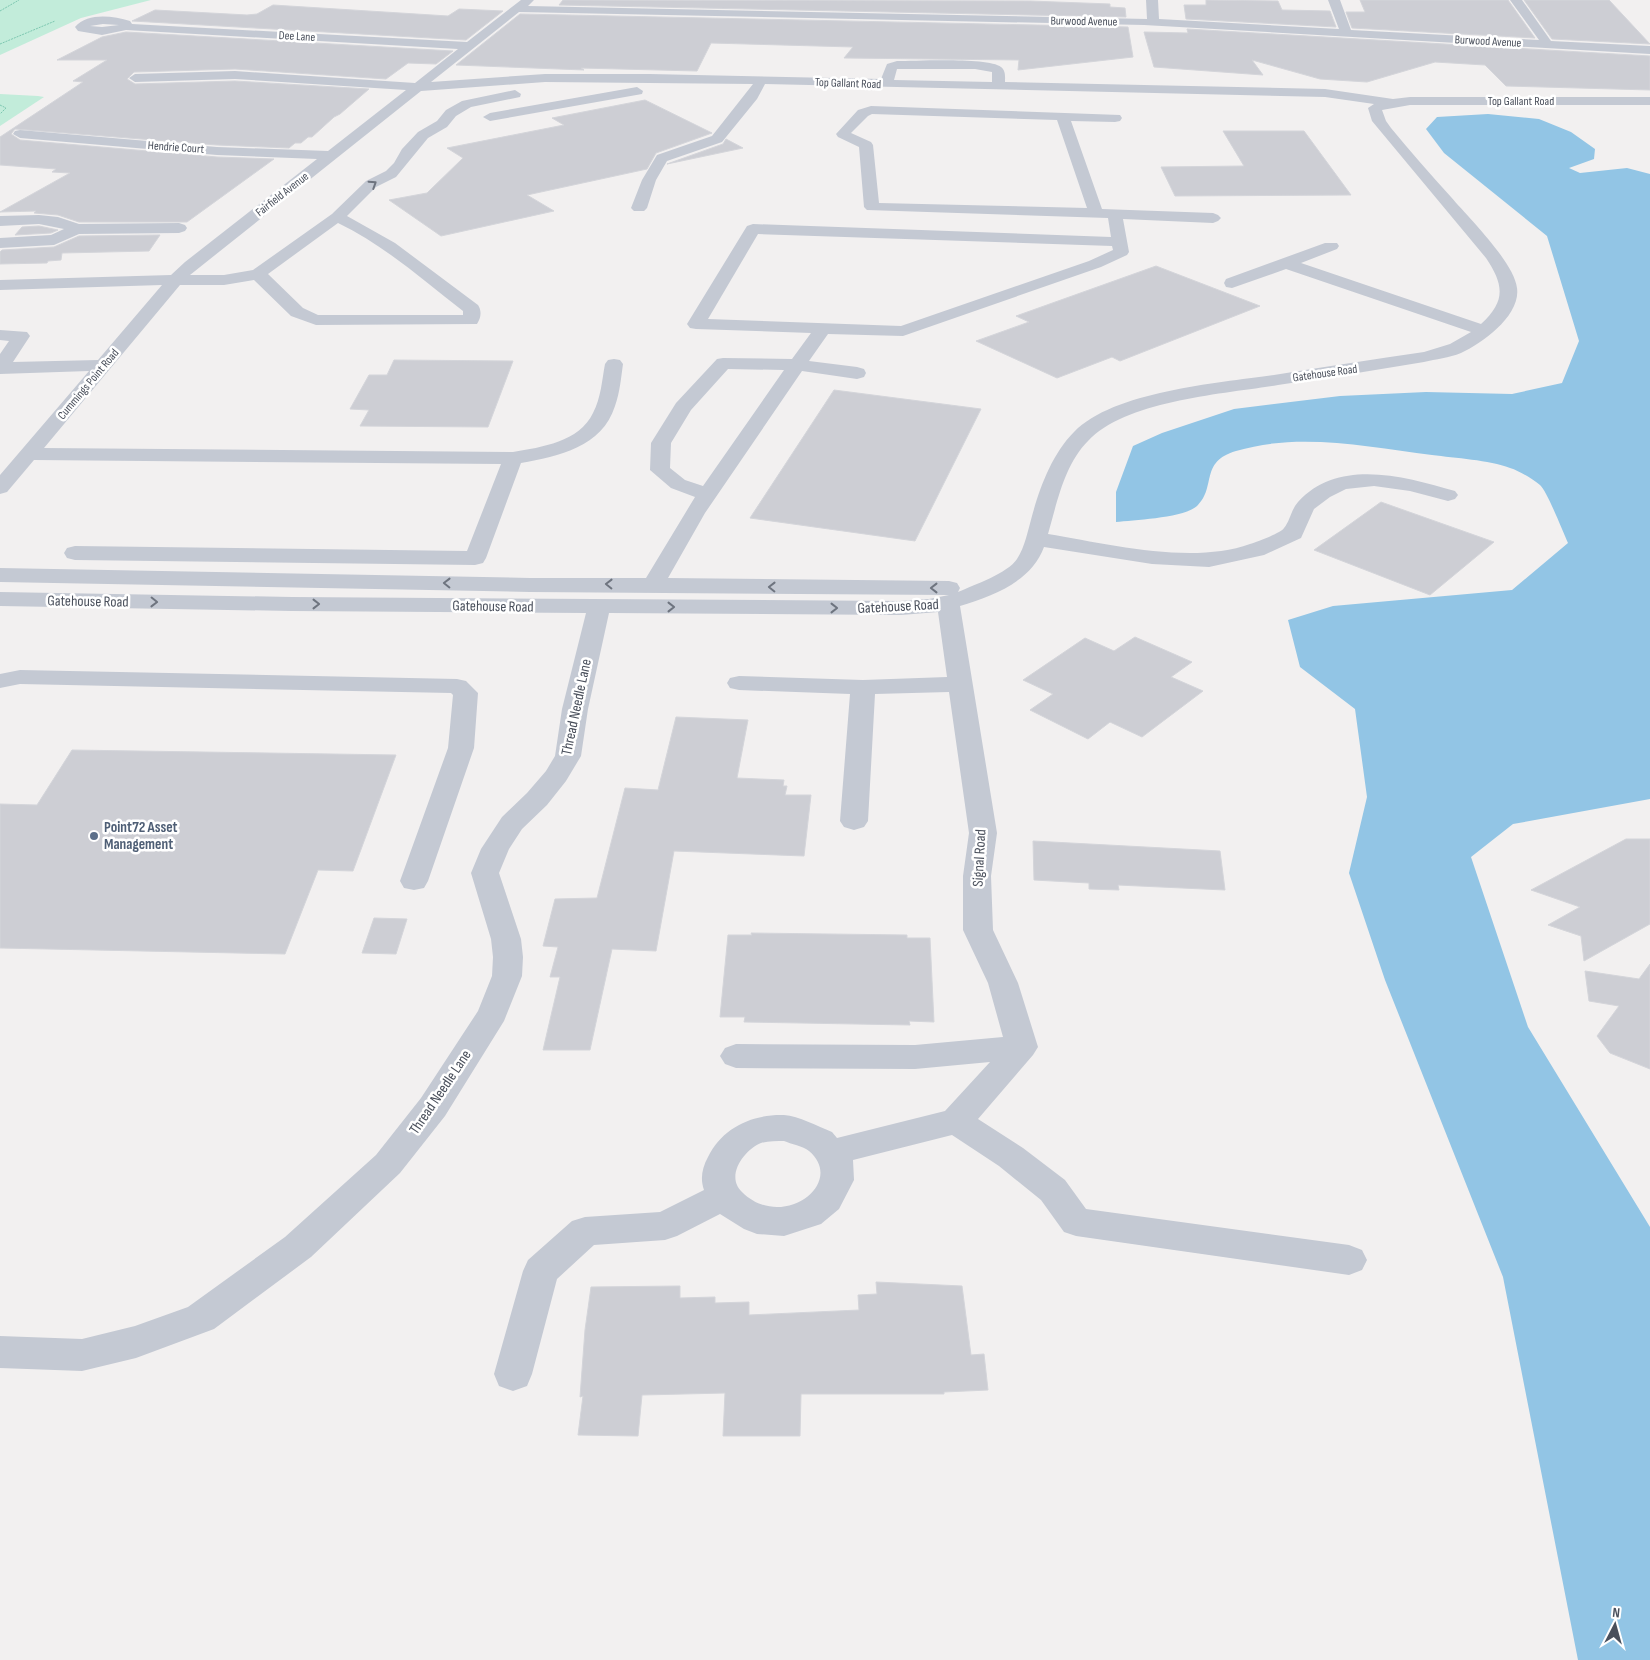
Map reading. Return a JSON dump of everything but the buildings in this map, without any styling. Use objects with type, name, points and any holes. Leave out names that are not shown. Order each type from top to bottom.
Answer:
[{"type":"street","name":"Fairfield Avenue","points":[[175,280],[191,265],[528,0]]},
{"type":"street","points":[[1152,0],[1153,23]]},
{"type":"street","points":[[1334,0],[1346,34]]},
{"type":"street","points":[[1516,0],[1548,45]]},
{"type":"street","name":"Burwood Avenue","points":[[517,9],[967,12],[1650,50]]},
{"type":"street","name":"Dee Lane","points":[[126,27],[468,46]]},
{"type":"street","points":[[886,84],[891,68],[897,65],[975,65],[992,67],[998,71],[999,87]]},
{"type":"street","name":"Top Gallant Road","points":[[135,78],[235,76],[419,87],[566,72],[589,77],[649,72],[761,80],[886,84],[1198,92],[1325,93],[1393,103],[1445,101],[1650,102]]},
{"type":"street","points":[[0,285],[224,280],[258,274],[337,217],[371,184],[391,174],[400,165],[407,152],[423,135],[439,126],[451,114],[466,104],[530,92],[578,88],[586,85],[589,77]]},
{"type":"street","points":[[1198,92],[1202,84],[1222,78],[1308,84],[1319,87],[1325,93]]},
{"type":"street","points":[[639,208],[649,180],[662,158],[717,139],[752,96],[761,80]]},
{"type":"street","points":[[477,119],[630,91],[647,91]]},
{"type":"street","name":"Top Gallant Road","points":[[1278,93],[1330,98],[1375,108],[1393,103]]},
{"type":"street","points":[[734,95],[752,96]]},
{"type":"street","name":"Gatehouse Road","points":[[0,599],[599,607],[900,608],[948,603],[1001,581],[1024,564],[1036,540],[1047,501],[1063,463],[1081,436],[1102,422],[1133,408],[1173,396],[1424,357],[1460,347],[1484,331],[1497,319],[1504,307],[1510,288],[1506,278],[1481,242],[1386,131],[1379,121],[1375,108]]},
{"type":"street","points":[[1115,118],[1063,117],[1054,114],[871,110],[863,112],[859,120],[845,129],[843,134],[866,145],[872,207],[1213,218]]},
{"type":"street","points":[[1063,117],[1096,213]]},
{"type":"street","points":[[439,126],[458,123]]},
{"type":"street","name":"Hendrie Court","points":[[20,134],[200,150],[332,155]]},
{"type":"street","points":[[1115,214],[1120,242],[1121,252],[1095,264],[967,307],[903,331],[696,324],[753,230],[1120,242]]},
{"type":"street","points":[[258,274],[297,312],[316,320],[471,320],[472,309],[380,241],[350,222],[337,217]]},
{"type":"street","points":[[0,221],[47,220],[66,223],[76,229]]},
{"type":"street","points":[[0,243],[54,240],[76,229],[179,228]]},
{"type":"street","points":[[1232,283],[1331,246]]},
{"type":"street","points":[[1285,263],[1484,331]]},
{"type":"street","name":"Cummings Point Road","points":[[0,488],[175,280]]},
{"type":"street","points":[[653,584],[707,494],[823,328]]},
{"type":"street","points":[[0,335],[21,336],[0,368]]},
{"type":"street","points":[[707,494],[678,484],[660,470],[661,443],[683,407],[723,363],[797,365],[856,372]]},
{"type":"street","points":[[0,461],[28,457],[513,458],[557,450],[574,442],[592,427],[603,414],[614,364]]},
{"type":"street","points":[[0,368],[104,365]]},
{"type":"street","points":[[75,553],[475,558],[513,458]]},
{"type":"street","points":[[1036,540],[1152,557],[1210,560],[1256,550],[1293,533],[1305,507],[1339,483],[1369,479],[1403,482],[1448,495]]},
{"type":"street","name":"Gatehouse Road","points":[[0,575],[530,585],[653,584],[983,588]]},
{"type":"street","name":"Signal Road","points":[[948,603],[983,833],[977,876],[978,930],[1003,983],[1022,1047]]},
{"type":"street","name":"Thread Needle Lane","points":[[0,1352],[82,1355],[136,1342],[201,1318],[298,1248],[394,1157],[433,1107],[495,1006],[507,976],[508,957],[506,939],[485,873],[495,849],[512,822],[537,799],[557,775],[568,756],[575,709],[599,607]]},
{"type":"street","points":[[0,681],[20,677],[457,686],[466,693],[461,748],[414,881]]},
{"type":"street","points":[[739,683],[863,687],[960,684]]},
{"type":"street","points":[[854,821],[863,687]]},
{"type":"street","points":[[736,1056],[915,1057],[1022,1047]]},
{"type":"street","points":[[831,1152],[956,1121],[1022,1047]]},
{"type":"street","points":[[956,1121],[1011,1157],[1053,1190],[1076,1222],[1349,1260]]},
{"type":"street","points":[[786,1128],[804,1132],[820,1141],[831,1152],[837,1167],[837,1182],[830,1197],[818,1209],[801,1218],[781,1222],[761,1220],[743,1213],[728,1202],[725,1196],[720,1188],[718,1172],[723,1157],[733,1144],[748,1134],[767,1129],[786,1128]]},
{"type":"street","points":[[514,1374],[540,1271],[585,1231],[665,1226],[725,1196]]},
{"type":"path","points":[[0,11],[19,0]]},
{"type":"path","points":[[0,105],[6,108],[0,114]]},
{"type":"green space","points":[[0,0],[151,0],[81,18],[0,55]]},
{"type":"green space","points":[[0,94],[38,96],[44,97],[0,126]]},
{"type":"water","points":[[1488,114],[1539,119],[1571,132],[1595,149],[1594,159],[1569,168],[1580,173],[1627,168],[1650,174],[1650,799],[1513,824],[1471,857],[1528,1027],[1650,1227],[1650,1660],[1578,1660],[1503,1277],[1385,980],[1349,873],[1367,797],[1355,709],[1300,667],[1288,620],[1333,606],[1512,590],[1568,543],[1551,503],[1540,485],[1522,473],[1502,465],[1358,445],[1284,442],[1260,445],[1225,456],[1213,468],[1203,499],[1191,510],[1158,518],[1116,522],[1116,492],[1133,446],[1162,433],[1234,409],[1340,396],[1426,392],[1512,394],[1562,383],[1579,341],[1547,236],[1444,153],[1426,129],[1437,117]]},
{"type":"place","name":"Point72 Asset Management","points":[[94,836]]}]
